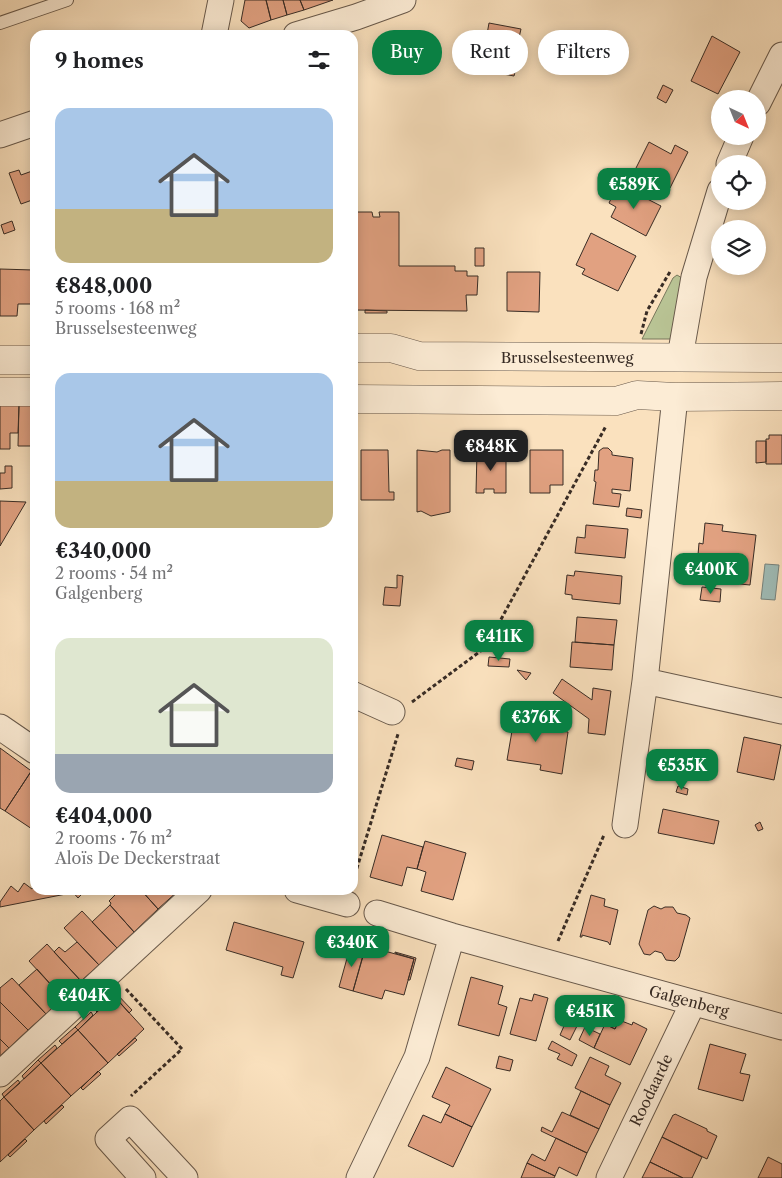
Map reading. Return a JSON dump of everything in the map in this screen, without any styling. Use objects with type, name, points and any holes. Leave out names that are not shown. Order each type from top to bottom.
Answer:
[{"type":"street","points":[[215,30],[221,0]]},
{"type":"street","points":[[313,30],[402,0]]},
{"type":"street","points":[[764,90],[782,55]]},
{"type":"street","points":[[0,135],[30,125]]},
{"type":"street","points":[[680,357],[694,277],[714,210]]},
{"type":"street","name":"Brusselsesteenweg","points":[[358,348],[391,348],[419,356],[782,358]]},
{"type":"street","points":[[0,360],[30,360]]},
{"type":"street","points":[[0,392],[30,392]]},
{"type":"street","points":[[358,399],[616,401],[637,396],[782,396]]},
{"type":"street","points":[[625,825],[645,681],[675,397]]},
{"type":"street","points":[[645,681],[782,712]]},
{"type":"street","points":[[358,697],[399,717]]},
{"type":"street","points":[[0,727],[30,747]]},
{"type":"street","points":[[0,1074],[194,895]]},
{"type":"street","name":"Galgenberg","points":[[377,913],[452,936],[782,1027]]},
{"type":"street","points":[[359,1178],[417,1057],[452,936]]},
{"type":"street","name":"Roodaarde","points":[[609,1178],[693,1003]]},
{"type":"street","points":[[143,1178],[108,1139],[130,1120],[185,1178]]},
{"type":"lane","points":[[0,23],[67,0]]},
{"type":"path","points":[[638,358],[639,341],[647,311],[668,272],[675,266]]},
{"type":"path","points":[[358,865],[399,717],[486,647],[594,450],[616,401]]},
{"type":"path","points":[[548,962],[609,824],[625,825]]},
{"type":"path","points":[[110,972],[182,1049],[127,1099],[130,1120]]},
{"type":"green space","points":[[677,275],[682,278],[674,339],[642,339],[673,278]]},
{"type":"water","points":[[765,564],[779,565],[775,600],[761,599]]},
{"type":"building","points":[[245,0],[266,0],[271,20],[249,28],[241,21]]},
{"type":"building","points":[[266,0],[283,0],[287,15],[271,20]]},
{"type":"building","points":[[283,0],[300,0],[304,10],[287,15]]},
{"type":"building","points":[[300,0],[333,0],[304,10]]},
{"type":"building","points":[[489,23],[521,29],[521,30],[488,30]]},
{"type":"building","points":[[712,36],[740,52],[720,90],[711,91],[691,81]]},
{"type":"building","points":[[663,85],[673,90],[666,103],[657,98]]},
{"type":"building","points":[[649,142],[671,154],[675,145],[688,152],[670,188],[635,170]]},
{"type":"building","points":[[19,170],[21,175],[30,172],[30,201],[21,204],[9,173]]},
{"type":"building","points":[[618,184],[661,206],[646,236],[611,217],[616,207],[609,203]]},
{"type":"building","points":[[358,212],[372,212],[373,217],[380,217],[379,212],[399,212],[399,266],[455,266],[455,271],[467,271],[467,276],[478,276],[477,295],[466,295],[467,311],[358,310]]},
{"type":"building","points":[[12,221],[15,230],[4,234],[1,225]]},
{"type":"building","points":[[591,233],[636,256],[618,291],[582,274],[585,269],[576,265]]},
{"type":"building","points":[[475,248],[484,248],[484,266],[475,266]]},
{"type":"building","points":[[0,269],[30,270],[30,304],[18,304],[17,316],[0,316]]},
{"type":"building","points":[[507,272],[540,272],[539,312],[507,311]]},
{"type":"building","points":[[365,310],[387,311],[387,313],[365,313]]},
{"type":"building","points":[[0,405],[19,405],[18,433],[10,433],[10,449],[0,449]]},
{"type":"building","points":[[19,405],[30,405],[30,446],[18,446]]},
{"type":"building","points":[[769,435],[782,435],[782,464],[766,464],[766,439],[769,439]]},
{"type":"building","points":[[756,441],[766,441],[766,462],[756,463]]},
{"type":"building","points":[[603,448],[608,448],[612,455],[633,458],[630,491],[612,489],[612,493],[621,494],[619,507],[593,504],[596,482],[594,481],[595,470],[598,470],[599,451]]},
{"type":"building","points":[[361,450],[388,450],[389,492],[394,492],[394,500],[361,500]]},
{"type":"building","points":[[417,450],[437,452],[450,450],[450,512],[431,516],[421,511],[417,512]]},
{"type":"building","points":[[530,450],[563,450],[563,485],[550,485],[550,493],[530,493]]},
{"type":"building","points":[[477,451],[503,451],[503,460],[506,460],[506,493],[494,493],[494,489],[484,489],[484,493],[476,493]]},
{"type":"building","points":[[5,466],[12,466],[12,488],[0,489],[0,473],[5,473]]},
{"type":"building","points":[[0,501],[26,502],[0,546]]},
{"type":"building","points":[[627,508],[642,510],[641,518],[626,516]]},
{"type":"building","points":[[705,523],[723,525],[722,531],[756,535],[750,585],[730,583],[730,576],[713,574],[714,567],[700,565],[701,555],[698,555],[699,543],[703,544]]},
{"type":"building","points":[[586,525],[628,529],[625,558],[575,553],[577,537],[585,538]]},
{"type":"building","points":[[575,571],[622,576],[620,604],[572,599],[572,595],[565,594],[567,575],[574,576]]},
{"type":"building","points":[[397,575],[403,576],[400,606],[383,605],[385,587],[397,588]]},
{"type":"building","points":[[702,587],[721,589],[720,602],[700,600]]},
{"type":"building","points":[[577,617],[617,620],[614,645],[575,642]]},
{"type":"building","points":[[572,642],[614,645],[612,670],[570,667]]},
{"type":"building","points":[[489,657],[510,659],[509,667],[488,666]]},
{"type":"building","points":[[517,670],[531,673],[526,680]]},
{"type":"building","points":[[562,679],[592,700],[593,688],[611,691],[605,735],[588,733],[589,719],[553,693]]},
{"type":"building","points":[[511,708],[528,710],[527,717],[538,719],[538,723],[547,724],[546,729],[568,732],[562,774],[540,770],[541,765],[507,760],[512,731],[507,730]]},
{"type":"building","points":[[744,737],[781,745],[774,780],[737,772]]},
{"type":"building","points":[[0,748],[30,770],[30,773],[5,811],[0,808]]},
{"type":"building","points":[[457,758],[474,761],[472,770],[455,766]]},
{"type":"building","points":[[30,773],[30,828],[5,811]]},
{"type":"building","points":[[678,786],[688,789],[687,795],[676,792]]},
{"type":"building","points":[[663,809],[719,821],[714,844],[658,833]]},
{"type":"building","points":[[760,822],[763,829],[758,831],[755,825]]},
{"type":"building","points":[[382,835],[423,847],[417,869],[407,867],[402,886],[370,877]]},
{"type":"building","points":[[425,841],[466,853],[453,900],[421,891],[426,872],[417,869]]},
{"type":"building","points":[[24,883],[30,888],[30,895],[61,895],[0,907],[0,902],[11,886],[18,892]]},
{"type":"building","points":[[115,895],[145,895],[158,909],[134,932],[110,905],[109,901]]},
{"type":"building","points":[[145,895],[173,895],[158,909]]},
{"type":"building","points":[[591,895],[605,899],[604,906],[618,910],[610,945],[608,942],[582,935],[580,937]]},
{"type":"building","points":[[110,905],[134,932],[117,948],[92,922]]},
{"type":"building","points":[[654,906],[661,909],[673,907],[677,913],[690,918],[679,957],[675,961],[666,960],[662,953],[655,951],[650,955],[644,954],[639,944],[648,910]]},
{"type":"building","points":[[82,911],[117,948],[99,965],[64,928]]},
{"type":"building","points":[[234,922],[304,942],[293,978],[281,975],[283,967],[226,950]]},
{"type":"building","points":[[77,942],[99,965],[81,981],[54,952],[59,947],[65,952]]},
{"type":"building","points":[[47,944],[81,981],[63,998],[29,961]]},
{"type":"building","points":[[351,944],[365,948],[353,991],[339,987]]},
{"type":"building","points":[[366,946],[414,959],[404,995],[385,990],[382,999],[353,991]]},
{"type":"building","points":[[395,952],[416,958],[410,980],[408,980],[414,959]]},
{"type":"building","points":[[37,969],[63,998],[46,1014],[19,985]]},
{"type":"building","points":[[471,977],[503,986],[498,1004],[507,1007],[499,1036],[458,1025]]},
{"type":"building","points":[[12,978],[46,1014],[28,1030],[0,1002],[0,988]]},
{"type":"building","points":[[114,991],[132,1010],[129,1013],[114,996],[97,1012],[94,1009]]},
{"type":"building","points":[[534,994],[548,998],[536,1041],[510,1034],[520,998],[532,1001]]},
{"type":"building","points":[[114,996],[144,1029],[108,1063],[78,1030]]},
{"type":"building","points":[[0,1002],[28,1030],[9,1048],[0,1039]]},
{"type":"building","points":[[91,1012],[93,1015],[78,1030],[75,1027]]},
{"type":"building","points":[[607,1014],[619,1020],[615,1029],[603,1023]]},
{"type":"building","points":[[568,1017],[579,1022],[570,1040],[560,1035]]},
{"type":"building","points":[[619,1020],[632,1025],[633,1022],[647,1029],[630,1065],[594,1048],[605,1024],[615,1029]]},
{"type":"building","points":[[75,1027],[78,1030],[62,1044],[59,1041]]},
{"type":"building","points":[[585,1027],[600,1034],[594,1048],[579,1040]]},
{"type":"building","points":[[78,1030],[108,1063],[71,1096],[41,1063]]},
{"type":"building","points":[[135,1038],[137,1040],[119,1056],[117,1054]]},
{"type":"building","points":[[0,1039],[9,1048],[0,1056]]},
{"type":"building","points":[[552,1041],[577,1055],[572,1066],[557,1059],[560,1054],[548,1049]]},
{"type":"building","points":[[710,1044],[746,1054],[740,1073],[750,1075],[743,1101],[698,1089]]},
{"type":"building","points":[[55,1045],[57,1048],[41,1063],[38,1060]]},
{"type":"building","points":[[499,1056],[513,1060],[510,1071],[496,1068]]},
{"type":"building","points":[[590,1057],[609,1066],[605,1075],[621,1083],[610,1105],[575,1088]]},
{"type":"building","points":[[38,1060],[41,1063],[24,1079],[22,1076]]},
{"type":"building","points":[[41,1063],[71,1096],[34,1130],[4,1097]]},
{"type":"building","points":[[446,1067],[491,1089],[472,1127],[445,1114],[450,1105],[432,1097]]},
{"type":"building","points":[[98,1071],[101,1074],[83,1090],[81,1088]]},
{"type":"building","points":[[18,1080],[20,1083],[4,1097],[2,1094]]},
{"type":"building","points":[[581,1091],[610,1105],[599,1129],[570,1115]]},
{"type":"building","points":[[4,1097],[34,1130],[0,1162],[0,1101]]},
{"type":"building","points":[[62,1105],[64,1107],[46,1124],[44,1121]]},
{"type":"building","points":[[562,1112],[599,1129],[587,1153],[541,1131],[542,1127],[552,1132]]},
{"type":"building","points":[[445,1114],[472,1127],[453,1167],[408,1146],[423,1115],[441,1123]]},
{"type":"building","points":[[675,1114],[707,1129],[707,1131],[717,1136],[707,1159],[662,1137]]},
{"type":"building","points":[[662,1137],[702,1157],[692,1178],[683,1178],[650,1162]]},
{"type":"building","points":[[556,1138],[587,1153],[577,1176],[559,1167],[555,1176],[527,1163],[532,1154],[545,1161]]},
{"type":"building","points":[[25,1139],[27,1141],[10,1157],[8,1155]]},
{"type":"building","points":[[768,1157],[782,1164],[782,1178],[758,1178]]},
{"type":"building","points":[[650,1162],[683,1178],[642,1178]]},
{"type":"building","points":[[527,1163],[555,1176],[554,1178],[521,1178]]}]
